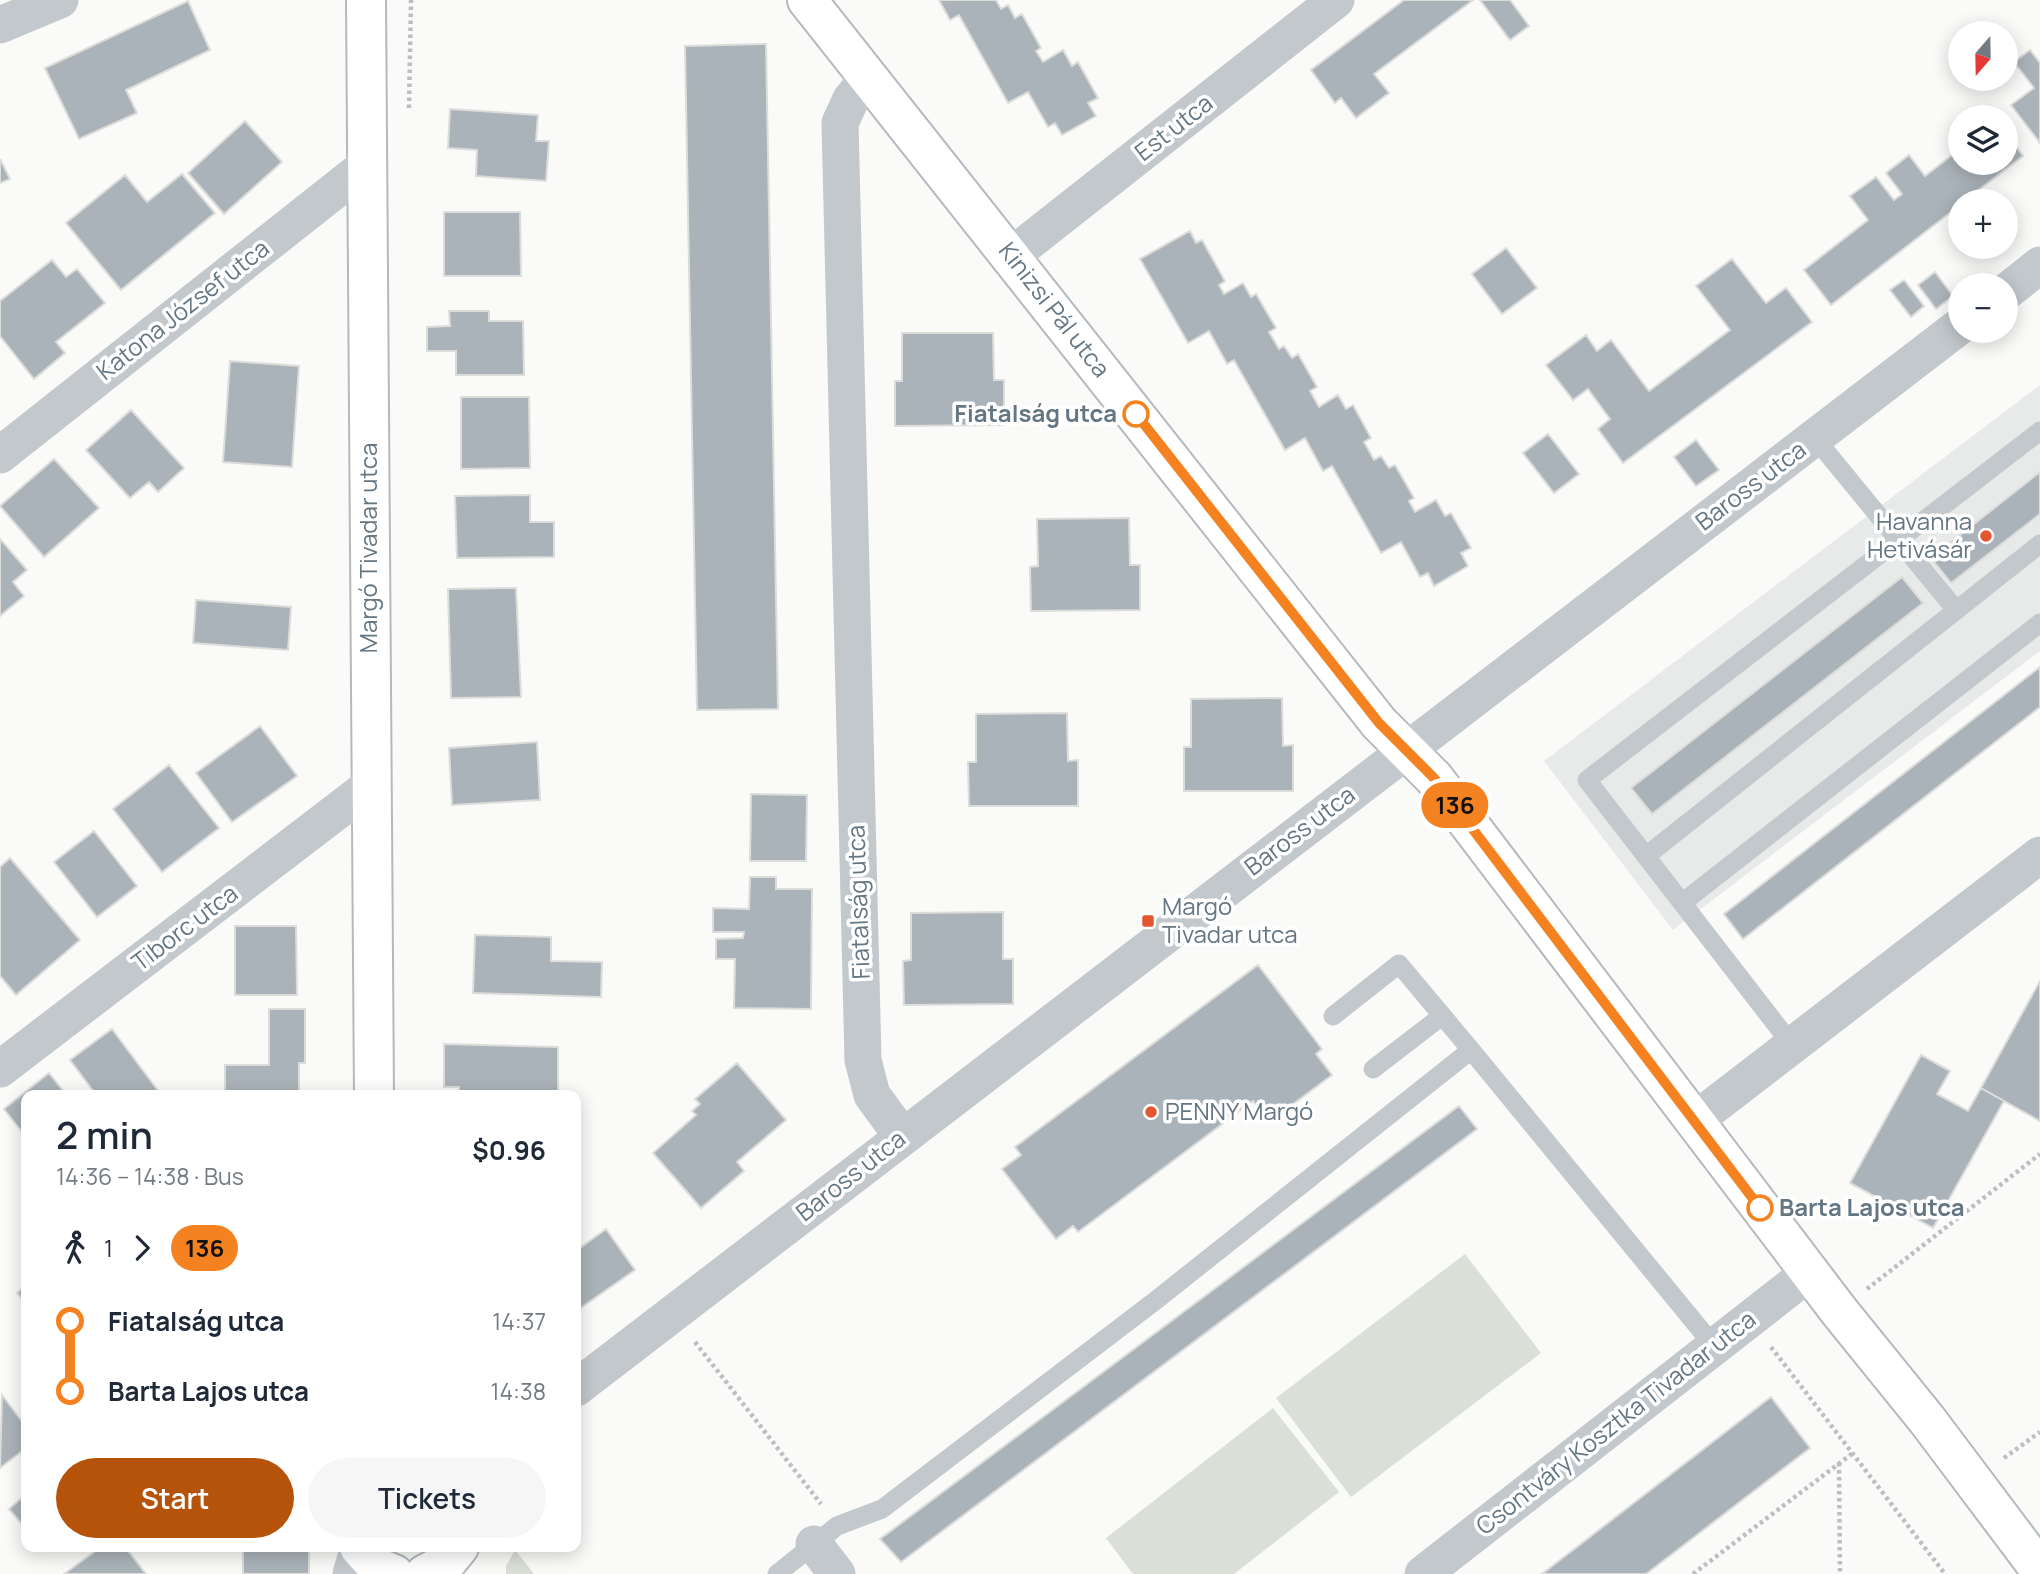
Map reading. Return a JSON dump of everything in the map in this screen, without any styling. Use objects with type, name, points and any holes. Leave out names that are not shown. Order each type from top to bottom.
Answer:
[{"type":"street","points":[[0,25],[60,0]]},
{"type":"street","name":"Margó Tivadar utca","points":[[366,0],[374,1090]]},
{"type":"street","name":"Kinizsi Pál utca","points":[[807,0],[1379,723],[1406,749]]},
{"type":"street","name":"Est utca","points":[[1011,256],[1336,0]]},
{"type":"street","name":"Fiatalság utca","points":[[869,78],[851,99],[840,122],[863,1060],[872,1095],[902,1136]]},
{"type":"street","name":"Katona József utca","points":[[0,455],[367,165]]},
{"type":"street","points":[[2018,282],[2040,265]]},
{"type":"street","name":"Baross utca","points":[[581,1384],[1948,335]]},
{"type":"street","points":[[1406,749],[1434,778],[1839,1311],[1928,1421],[2040,1570]]},
{"type":"street","name":"Tiborc utca","points":[[0,1069],[370,786]]},
{"type":"street","points":[[1694,1121],[2040,855]]},
{"type":"street","name":"Csontváry Kosztka Tivadar utca","points":[[1423,1574],[1810,1272]]},
{"type":"street","points":[[825,1535],[837,1574]]},
{"type":"street","points":[[351,1574],[358,1552]]},
{"type":"street","points":[[364,1552],[377,1567],[394,1574]]},
{"type":"street","points":[[425,1574],[460,1557]]},
{"type":"lane","points":[[1792,1045],[1587,780],[2040,431]]},
{"type":"lane","points":[[1814,437],[1956,610]]},
{"type":"lane","points":[[1646,856],[2040,544]]},
{"type":"lane","points":[[1682,903],[2040,623]]},
{"type":"lane","points":[[1333,1016],[1399,964],[1714,1346]]},
{"type":"lane","points":[[1373,1069],[1442,1016]]},
{"type":"lane","points":[[777,1574],[825,1535],[882,1509],[1155,1301],[1471,1050]]},
{"type":"path","points":[[409,62],[411,0]]},
{"type":"path","points":[[1839,1311],[2040,1154]]},
{"type":"path","points":[[673,1314],[825,1535]]},
{"type":"path","points":[[1750,1319],[1945,1574]]},
{"type":"path","points":[[1693,1574],[1853,1453]]},
{"type":"path","points":[[1839,1463],[1840,1574]]},
{"type":"shaded area","points":[[2040,385],[2040,651],[1673,930],[1544,761]]},
{"type":"shaded area","points":[[1465,1254],[1541,1353],[1351,1497],[1276,1398]]},
{"type":"shaded area","points":[[1273,1408],[1339,1492],[1234,1574],[1133,1574],[1106,1538]]},
{"type":"shaded area","points":[[514,1552],[517,1552],[534,1574],[506,1574],[506,1566]]},
{"type":"building","points":[[939,0],[996,0],[1001,9],[1008,5],[1015,18],[1022,14],[1041,48],[1036,51],[1043,62],[1063,50],[1072,66],[1078,62],[1098,98],[1088,103],[1096,116],[1062,135],[1055,123],[1048,127],[1028,92],[1008,103],[959,15],[950,20]]},
{"type":"building","points":[[1404,0],[1473,0],[1374,74],[1389,93],[1356,118],[1341,98],[1335,103],[1311,70]]},
{"type":"building","points":[[1480,0],[1510,0],[1529,26],[1510,40]]},
{"type":"building","points":[[188,1],[210,50],[126,90],[137,113],[79,139],[45,68]]},
{"type":"building","points":[[766,44],[778,709],[697,710],[685,46]]},
{"type":"building","points":[[2030,50],[2040,63],[2040,143],[2018,114],[2018,105],[2011,105],[2034,88],[2018,67],[2018,59]]},
{"type":"building","points":[[450,109],[538,115],[536,141],[549,141],[546,181],[476,176],[477,150],[448,148]]},
{"type":"building","points":[[245,121],[282,162],[224,214],[188,173]]},
{"type":"building","points":[[1909,155],[1925,176],[1948,158],[1948,175],[1998,175],[1980,189],[1948,189],[1948,214],[1831,305],[1804,270],[1868,220],[1850,196],[1876,177],[1894,200],[1902,194],[1886,173]]},
{"type":"building","points":[[0,159],[10,179],[0,183]]},
{"type":"building","points":[[182,174],[215,213],[121,290],[66,223],[125,175],[147,202]]},
{"type":"building","points":[[444,212],[520,212],[521,276],[444,276]]},
{"type":"building","points":[[1190,231],[1196,243],[1202,240],[1225,281],[1219,285],[1224,294],[1243,283],[1251,297],[1256,294],[1276,328],[1269,332],[1279,349],[1284,346],[1292,358],[1298,354],[1317,387],[1310,391],[1319,407],[1338,395],[1346,409],[1353,405],[1371,438],[1364,442],[1374,460],[1381,456],[1389,468],[1395,465],[1414,498],[1409,501],[1415,512],[1436,500],[1445,516],[1451,513],[1471,548],[1461,553],[1468,566],[1434,586],[1428,573],[1420,577],[1401,542],[1381,553],[1332,466],[1323,471],[1305,438],[1285,450],[1234,360],[1227,364],[1209,331],[1188,343],[1140,259]]},
{"type":"building","points":[[1506,248],[1537,288],[1502,314],[1472,274]]},
{"type":"building","points":[[1732,259],[1766,303],[1786,288],[1812,322],[1623,463],[1598,429],[1610,419],[1588,389],[1573,400],[1546,365],[1586,335],[1597,351],[1611,340],[1649,391],[1730,330],[1696,286]]},
{"type":"building","points":[[52,260],[66,277],[77,269],[105,303],[56,342],[65,353],[34,379],[0,336],[0,301]]},
{"type":"building","points":[[1935,272],[1948,289],[1948,300],[1936,309],[1918,285]]},
{"type":"building","points":[[1904,280],[1924,306],[1911,317],[1890,290]]},
{"type":"building","points":[[449,311],[489,311],[489,321],[523,321],[524,375],[456,375],[456,351],[427,351],[427,327],[450,326]]},
{"type":"building","points":[[902,333],[993,333],[994,380],[1004,380],[1004,425],[895,426],[895,381],[902,381]]},
{"type":"building","points":[[230,361],[299,366],[292,467],[223,462]]},
{"type":"building","points":[[461,397],[529,397],[530,468],[461,469]]},
{"type":"building","points":[[131,410],[184,468],[158,492],[149,482],[130,498],[86,450]]},
{"type":"building","points":[[1548,434],[1579,474],[1554,493],[1523,453]]},
{"type":"building","points":[[1696,440],[1719,470],[1696,486],[1674,457]]},
{"type":"building","points":[[54,459],[99,508],[44,557],[0,506]]},
{"type":"building","name":"Havanna Hetivásár","points":[[2040,472],[2040,514],[1951,583],[1931,558]]},
{"type":"building","points":[[530,495],[530,522],[554,522],[554,557],[457,558],[455,496]]},
{"type":"building","points":[[1129,518],[1130,565],[1140,565],[1140,610],[1031,611],[1030,567],[1038,566],[1037,519]]},
{"type":"building","points":[[0,539],[27,570],[13,582],[24,596],[0,616]]},
{"type":"building","points":[[1902,577],[1923,603],[1652,814],[1631,788]]},
{"type":"building","points":[[516,588],[521,697],[451,698],[448,589]]},
{"type":"building","points":[[196,600],[291,607],[288,650],[193,643]]},
{"type":"building","points":[[2040,667],[2040,707],[1743,939],[1724,914]]},
{"type":"building","points":[[1282,698],[1283,746],[1293,745],[1293,791],[1184,791],[1184,747],[1191,747],[1191,699]]},
{"type":"building","points":[[1067,713],[1068,761],[1078,760],[1078,806],[969,806],[968,762],[976,762],[976,714]]},
{"type":"building","points":[[260,726],[297,776],[232,822],[196,773]]},
{"type":"building","points":[[537,742],[540,800],[452,805],[449,748]]},
{"type":"building","points":[[169,765],[219,828],[162,872],[113,809]]},
{"type":"building","points":[[751,794],[807,795],[806,861],[750,861]]},
{"type":"building","points":[[94,831],[137,886],[97,917],[54,862]]},
{"type":"building","points":[[10,858],[80,940],[16,995],[0,976],[0,867]]},
{"type":"building","points":[[750,877],[776,877],[776,889],[812,889],[811,1009],[734,1008],[735,959],[716,959],[716,939],[743,938],[744,932],[713,932],[713,908],[749,909]]},
{"type":"building","points":[[1003,912],[1003,959],[1013,959],[1013,1004],[904,1005],[903,961],[911,960],[911,913]]},
{"type":"building","points":[[235,926],[296,926],[297,995],[235,995]]},
{"type":"building","points":[[475,935],[551,937],[551,961],[602,962],[601,997],[473,993]]},
{"type":"building","name":"PENNY Margó","points":[[1258,965],[1322,1049],[1316,1054],[1332,1075],[1269,1122],[1253,1101],[1078,1232],[1073,1226],[1056,1239],[1002,1169],[1021,1155],[1015,1147]]},
{"type":"building","points":[[2040,981],[2040,1121],[1981,1088]]},
{"type":"building","points":[[269,1009],[305,1009],[305,1063],[299,1063],[299,1090],[225,1090],[225,1065],[269,1065]]},
{"type":"building","points":[[112,1029],[158,1090],[92,1090],[70,1060]]},
{"type":"building","points":[[444,1044],[558,1047],[558,1090],[459,1090],[459,1087],[444,1087]]},
{"type":"building","points":[[1921,1055],[1950,1071],[1937,1094],[1968,1111],[1981,1088],[2004,1101],[1933,1228],[1850,1183]]},
{"type":"building","points":[[737,1063],[786,1120],[737,1162],[744,1171],[701,1208],[653,1153],[696,1115],[692,1111],[700,1104],[695,1099]]},
{"type":"building","points":[[49,1073],[62,1090],[28,1090]]},
{"type":"building","points":[[21,1095],[21,1131],[4,1109]]},
{"type":"building","points":[[1459,1106],[1477,1129],[901,1562],[880,1539]]},
{"type":"building","points":[[606,1229],[635,1270],[581,1308],[581,1247]]},
{"type":"building","points":[[2,1395],[21,1420],[21,1452],[0,1468]]},
{"type":"building","points":[[1771,1397],[1810,1448],[1646,1574],[1542,1574]]},
{"type":"building","points":[[21,1498],[21,1523],[9,1509]]},
{"type":"building","points":[[94,1552],[129,1552],[146,1574],[64,1574]]},
{"type":"building","points":[[243,1552],[309,1552],[309,1574],[243,1574]]},
{"type":"bus line","name":"136","points":[[1136,414],[1379,723],[1434,778],[1760,1208]]},
{"type":"place","name":"Fiatalság utca","points":[[1136,414]]},
{"type":"place","name":"Havanna Hetivásár","points":[[1986,536]]},
{"type":"place","name":"Margó Tivadar utca","points":[[1148,921]]},
{"type":"place","name":"PENNY Margó","points":[[1151,1112]]},
{"type":"place","name":"Barta Lajos utca","points":[[1760,1208]]}]
